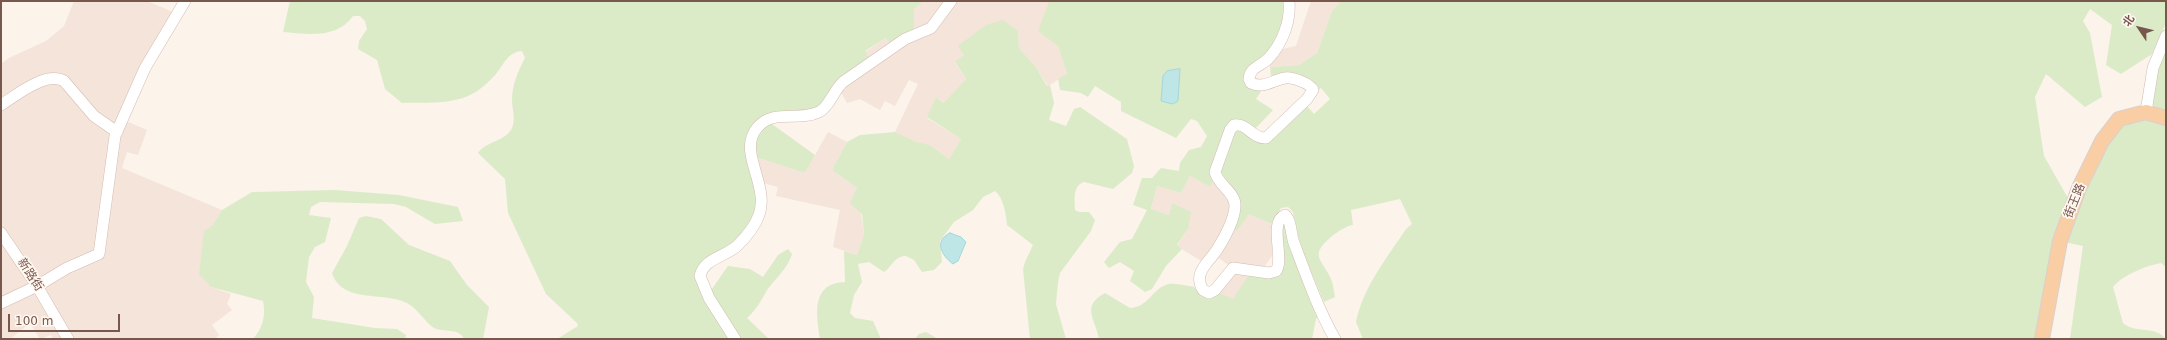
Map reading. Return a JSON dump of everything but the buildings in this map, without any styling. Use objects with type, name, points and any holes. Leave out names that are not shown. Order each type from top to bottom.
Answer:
[{"type":"main road","points":[[2146,112],[2166,118]]},
{"type":"main road","name":"街王路","points":[[2042,339],[2060,240],[2079,188],[2102,141],[2119,119],[2146,112]]},
{"type":"street","points":[[1,303],[37,286],[67,268],[99,254],[117,132],[145,68],[185,1]]},
{"type":"street","points":[[734,339],[709,298],[700,276],[704,265],[738,246],[759,215],[761,186],[754,169],[750,148],[754,132],[770,117],[804,116],[824,108],[836,89],[843,82],[905,39],[931,28],[951,1]]},
{"type":"street","points":[[1289,1],[1289,18],[1278,47],[1267,60],[1252,70],[1250,79],[1251,83],[1260,86],[1287,78],[1309,84],[1313,90],[1307,99],[1266,138],[1257,137],[1241,125],[1234,125],[1230,130],[1215,172],[1219,180],[1234,199],[1235,208],[1222,242],[1204,266],[1200,282],[1203,290],[1212,293],[1233,268],[1269,273],[1276,271],[1279,262],[1277,251],[1278,225],[1281,217],[1285,215],[1288,218],[1290,231],[1309,284],[1335,339]]},
{"type":"street","points":[[2146,112],[2153,68],[2166,36]]},
{"type":"street","points":[[1,105],[45,79],[59,78],[64,81],[94,116],[117,132]]},
{"type":"street","name":"新路街","points":[[1,233],[37,286],[68,339]]},
{"type":"shaded area","points":[[74,1],[147,1],[173,12],[115,127],[95,114],[62,74],[54,73],[1,103],[1,64],[9,58],[46,41],[64,26]]},
{"type":"shaded area","points":[[921,1],[1049,1],[1039,30],[1058,46],[1067,74],[1048,86],[1036,67],[1019,48],[1018,31],[965,55],[955,63],[966,79],[943,103],[936,97],[927,118],[961,139],[949,159],[930,145],[916,143],[895,132],[918,84],[909,80],[895,106],[885,101],[880,110],[860,99],[847,103],[837,85],[870,60],[865,52],[886,38]]},
{"type":"shaded area","points":[[1311,1],[1341,1],[1332,11],[1317,53],[1299,65],[1270,67],[1270,61],[1278,50],[1296,46]]},
{"type":"shaded area","points":[[53,81],[66,89],[120,134],[126,121],[147,130],[138,155],[127,152],[122,168],[222,210],[212,226],[211,287],[231,294],[227,304],[232,310],[212,325],[219,335],[215,339],[53,339],[51,335],[40,339],[30,323],[10,339],[1,339],[1,111],[31,90]]},
{"type":"shaded area","points":[[828,132],[847,142],[832,170],[857,188],[864,234],[857,255],[833,247],[840,210],[776,196],[778,187],[763,183],[755,166],[758,158],[805,173]]},
{"type":"shaded area","points":[[1190,176],[1210,187],[1213,182],[1238,197],[1232,227],[1237,231],[1249,213],[1272,224],[1272,256],[1258,275],[1249,274],[1233,300],[1213,289],[1228,265],[1219,258],[1211,267],[1177,246],[1188,229],[1172,203],[1169,215],[1151,209],[1157,186],[1181,193]]},
{"type":"green space","points":[[290,1],[922,2],[914,9],[914,31],[891,44],[886,38],[865,51],[871,61],[845,77],[830,106],[778,119],[772,124],[815,155],[805,173],[758,158],[755,166],[759,203],[747,231],[699,270],[730,339],[557,339],[578,326],[577,323],[546,294],[508,213],[505,179],[478,153],[481,149],[505,136],[512,128],[514,118],[512,94],[516,78],[525,58],[522,51],[510,56],[490,80],[470,95],[445,102],[402,103],[385,89],[377,60],[358,49],[359,41],[367,29],[365,21],[360,16],[353,16],[339,28],[330,32],[302,34],[283,32]]},
{"type":"green space","points":[[1049,1],[1285,1],[1286,10],[1273,49],[1247,70],[1262,90],[1256,99],[1273,110],[1254,130],[1241,120],[1236,120],[1211,174],[1213,182],[1210,187],[1190,176],[1181,193],[1157,186],[1151,209],[1169,215],[1172,203],[1191,212],[1188,229],[1177,245],[1182,249],[1166,266],[1152,289],[1145,292],[1130,281],[1134,271],[1120,262],[1109,268],[1104,262],[1120,242],[1132,239],[1147,210],[1133,205],[1142,178],[1152,178],[1161,168],[1179,171],[1180,163],[1189,150],[1201,147],[1207,136],[1197,121],[1191,119],[1176,138],[1121,111],[1121,102],[1095,86],[1088,97],[1081,93],[1060,90],[1058,79],[1067,74],[1058,46],[1038,31]]},
{"type":"green space","points":[[1341,1],[2166,1],[2166,23],[2152,54],[2121,74],[2106,65],[2112,25],[2090,9],[2083,21],[2090,33],[2102,97],[2085,107],[2046,74],[2035,97],[2044,156],[2069,200],[2049,269],[2035,339],[1363,339],[1356,322],[1364,297],[1376,273],[1406,229],[1412,224],[1400,199],[1351,210],[1353,225],[1339,231],[1324,243],[1320,249],[1319,258],[1331,279],[1335,297],[1324,302],[1301,248],[1293,212],[1288,207],[1281,208],[1272,224],[1249,214],[1237,231],[1232,227],[1238,197],[1221,175],[1220,169],[1231,135],[1238,128],[1254,140],[1306,105],[1314,114],[1330,99],[1321,88],[1317,92],[1292,77],[1271,76],[1270,67],[1299,65],[1317,53],[1332,11]]},
{"type":"green space","points":[[1003,20],[1018,31],[1019,48],[1036,67],[1047,86],[1050,85],[1054,103],[1049,120],[1066,126],[1074,109],[1080,107],[1127,139],[1134,166],[1132,173],[1113,189],[1084,182],[1080,184],[1076,190],[1075,210],[1079,212],[1089,212],[1095,220],[1091,231],[1060,273],[1056,304],[1066,339],[1030,339],[1023,269],[1033,245],[1007,225],[1001,198],[995,191],[983,197],[973,210],[954,222],[940,241],[942,262],[934,270],[922,272],[914,260],[906,256],[902,256],[896,260],[884,272],[869,262],[858,264],[862,282],[854,295],[850,313],[855,318],[873,321],[881,339],[820,339],[817,310],[821,294],[826,288],[834,284],[845,282],[844,251],[857,255],[864,234],[862,214],[850,203],[857,188],[832,170],[847,142],[860,135],[895,132],[916,142],[930,145],[949,159],[961,139],[927,117],[936,97],[943,103],[966,79],[955,62],[964,55],[958,46],[986,25]]},
{"type":"green space","points":[[2166,43],[2166,111],[2152,105],[2154,77]]},
{"type":"green space","points":[[2135,117],[2166,122],[2166,267],[2161,263],[2148,266],[2128,275],[2113,287],[2123,323],[2133,328],[2156,332],[2166,339],[2070,339],[2083,246],[2064,242],[2091,174],[2119,126]]},
{"type":"green space","points":[[335,190],[399,195],[458,207],[463,221],[435,224],[406,207],[394,204],[320,202],[311,207],[309,215],[331,218],[325,242],[315,247],[309,257],[306,282],[314,297],[312,318],[375,328],[397,329],[406,335],[405,339],[253,339],[263,321],[263,301],[211,287],[199,274],[204,231],[212,226],[222,210],[252,192]]},
{"type":"green space","points":[[366,216],[381,219],[409,245],[450,261],[467,285],[489,307],[483,339],[464,339],[459,333],[434,328],[407,303],[387,298],[354,293],[337,283],[332,273],[347,246],[359,218]]},
{"type":"green space","points":[[1285,220],[1319,316],[1316,319],[1312,339],[1099,339],[1091,308],[1097,298],[1105,293],[1130,308],[1141,305],[1163,286],[1169,284],[1194,287],[1198,293],[1206,297],[1218,292],[1233,299],[1249,274],[1278,272],[1282,223]]},
{"type":"green space","points":[[788,249],[792,254],[788,264],[767,290],[756,309],[747,318],[769,339],[737,339],[709,293],[728,266],[750,269],[763,277],[778,255]]},
{"type":"green space","points":[[926,332],[938,339],[915,339],[919,334]]},
{"type":"water","points":[[1180,69],[1178,101],[1173,104],[1161,101],[1163,76],[1167,71]]},
{"type":"water","points":[[950,233],[961,237],[966,242],[958,261],[953,264],[943,253],[941,248],[942,240]]}]
